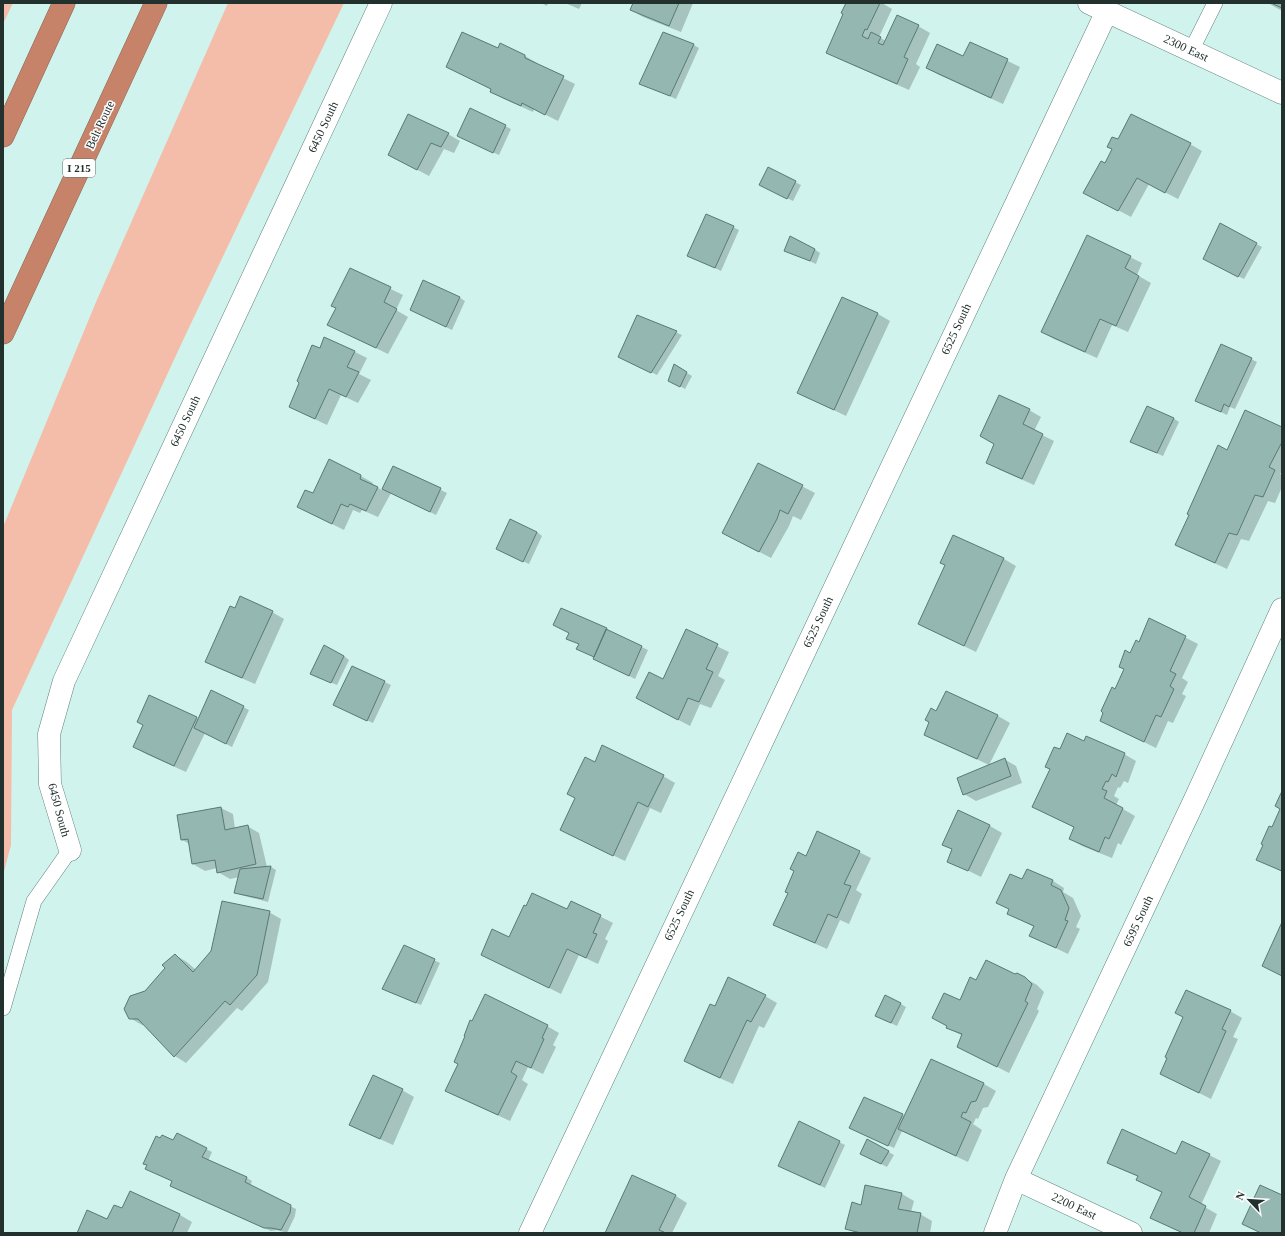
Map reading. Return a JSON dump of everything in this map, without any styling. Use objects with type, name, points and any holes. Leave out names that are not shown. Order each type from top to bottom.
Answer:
[{"type":"highway","points":[[3,136],[64,3]]},
{"type":"highway","name":"Belt Route","points":[[3,333],[156,3]]},
{"type":"street","name":"6450 South","points":[[70,850],[50,784],[49,734],[64,681],[381,3]]},
{"type":"street","name":"2300 East","points":[[1098,7],[1282,93]]},
{"type":"street","name":"6525 South","points":[[530,1233],[1098,7]]},
{"type":"street","name":"6595 South","points":[[995,1233],[1016,1179],[1196,797],[1282,610]]},
{"type":"street","name":"2200 East","points":[[1016,1179],[1131,1233]]},
{"type":"lane","points":[[1191,51],[1215,3]]},
{"type":"lane","points":[[3,1008],[34,901],[70,850]]},
{"type":"shaded area","points":[[3,3],[13,3],[3,24]]},
{"type":"shaded area","points":[[228,3],[344,3],[185,336],[12,710],[11,845],[3,875],[3,527],[96,302]]},
{"type":"building","points":[[633,3],[679,3],[669,26],[630,10]]},
{"type":"building","points":[[846,3],[880,3],[867,30],[865,29],[862,36],[868,39],[871,32],[881,37],[878,43],[883,45],[897,15],[919,25],[904,57],[908,59],[897,84],[826,53],[843,14],[841,13]]},
{"type":"building","points":[[1271,3],[1282,3],[1282,8]]},
{"type":"building","points":[[462,32],[498,48],[500,43],[525,55],[525,58],[564,76],[545,115],[522,103],[521,106],[490,92],[491,89],[446,67]]},
{"type":"building","points":[[663,32],[694,44],[670,96],[639,84]]},
{"type":"building","points":[[970,42],[1008,59],[991,98],[926,68],[937,44],[963,56]]},
{"type":"building","points":[[470,108],[506,125],[493,153],[457,136]]},
{"type":"building","points":[[408,114],[449,133],[441,147],[431,143],[417,170],[388,155]]},
{"type":"building","points":[[1131,114],[1191,143],[1165,193],[1137,178],[1118,211],[1083,193],[1101,161],[1105,163],[1112,149],[1107,147],[1112,137],[1118,139]]},
{"type":"building","points":[[768,167],[796,181],[787,199],[759,185]]},
{"type":"building","points":[[706,214],[734,226],[715,268],[687,256]]},
{"type":"building","points":[[1220,223],[1257,243],[1238,277],[1203,259]]},
{"type":"building","points":[[1087,235],[1131,256],[1125,268],[1139,276],[1116,326],[1100,319],[1085,352],[1041,332]]},
{"type":"building","points":[[790,236],[815,249],[810,261],[784,251]]},
{"type":"building","points":[[350,268],[391,287],[384,302],[397,309],[376,348],[327,325],[336,308],[331,306]]},
{"type":"building","points":[[423,280],[460,297],[446,327],[410,310]]},
{"type":"building","points":[[842,297],[878,313],[834,410],[797,393]]},
{"type":"building","points":[[637,315],[677,331],[651,373],[618,357]]},
{"type":"building","points":[[324,337],[355,351],[347,367],[359,372],[346,397],[329,389],[315,419],[289,407],[299,383],[297,381],[312,345],[320,348]]},
{"type":"building","points":[[1221,344],[1252,358],[1229,407],[1224,404],[1221,412],[1195,401]]},
{"type":"building","points":[[674,364],[687,372],[680,387],[668,381]]},
{"type":"building","points":[[999,395],[1030,409],[1023,424],[1043,434],[1022,479],[986,463],[994,444],[980,436]]},
{"type":"building","points":[[1147,406],[1174,418],[1157,453],[1130,442]]},
{"type":"building","points":[[1245,410],[1282,427],[1282,442],[1269,467],[1275,470],[1263,497],[1255,495],[1237,535],[1229,533],[1215,563],[1175,545],[1189,515],[1187,514],[1218,445],[1227,450]]},
{"type":"building","points":[[329,459],[361,475],[360,479],[378,487],[366,511],[350,504],[348,507],[341,504],[332,524],[297,507],[305,490],[313,493]]},
{"type":"building","points":[[758,463],[803,485],[788,514],[780,510],[777,519],[759,552],[722,533]]},
{"type":"building","points":[[393,466],[441,488],[430,512],[382,489]]},
{"type":"building","points":[[510,519],[537,532],[523,562],[496,549]]},
{"type":"building","points":[[953,535],[1004,558],[964,646],[918,624],[945,565],[940,563]]},
{"type":"building","points":[[240,596],[273,611],[242,678],[205,662],[230,606],[235,608]]},
{"type":"building","points":[[561,608],[607,628],[594,657],[576,649],[579,644],[566,639],[569,633],[553,625]]},
{"type":"building","points":[[1149,618],[1186,636],[1170,671],[1176,674],[1170,686],[1174,689],[1161,717],[1156,715],[1144,742],[1100,721],[1103,713],[1101,711],[1112,687],[1115,689],[1124,669],[1119,667],[1125,650],[1130,653],[1136,640],[1139,642]]},
{"type":"building","points":[[606,629],[642,646],[629,676],[593,659]]},
{"type":"building","points":[[686,629],[718,644],[706,669],[713,672],[699,702],[688,698],[678,720],[636,698],[649,672],[663,679]]},
{"type":"building","points":[[324,645],[344,656],[331,683],[310,674]]},
{"type":"building","points":[[352,666],[385,681],[367,721],[333,705]]},
{"type":"building","points":[[211,690],[244,706],[226,744],[194,728]]},
{"type":"building","points":[[946,691],[998,715],[977,759],[924,735],[929,722],[925,720],[931,708],[936,711]]},
{"type":"building","points":[[149,695],[197,717],[174,766],[133,747],[143,725],[137,722]]},
{"type":"building","points":[[1067,733],[1084,741],[1086,736],[1125,753],[1116,777],[1112,774],[1102,789],[1107,791],[1104,798],[1123,808],[1109,839],[1105,837],[1099,852],[1069,839],[1074,827],[1032,807],[1050,769],[1045,767],[1054,747],[1060,749]]},
{"type":"building","points":[[602,745],[664,775],[648,807],[638,802],[613,856],[560,830],[575,798],[567,794],[585,757],[595,762]]},
{"type":"building","points":[[1005,758],[1011,776],[963,795],[957,778]]},
{"type":"building","points":[[1282,791],[1282,871],[1256,860],[1269,826],[1272,827],[1280,809],[1275,806]]},
{"type":"building","points":[[221,807],[225,830],[248,825],[256,864],[217,873],[215,860],[192,864],[188,839],[181,840],[177,815]]},
{"type":"building","points":[[958,810],[990,825],[968,871],[947,862],[952,849],[942,845]]},
{"type":"building","points":[[817,831],[860,851],[844,884],[851,886],[837,918],[828,914],[815,943],[773,925],[788,893],[785,892],[794,871],[790,869],[798,852],[806,856]]},
{"type":"building","points":[[271,866],[263,899],[234,893],[240,869]]},
{"type":"building","points":[[1027,869],[1053,880],[1051,885],[1061,890],[1069,908],[1065,920],[1068,921],[1056,948],[1029,936],[1034,926],[1007,914],[1009,909],[996,903],[1010,874],[1022,879]]},
{"type":"building","points":[[532,893],[567,909],[571,901],[601,915],[593,933],[597,934],[586,958],[567,949],[549,988],[481,955],[492,929],[509,937],[524,905],[526,906]]},
{"type":"building","points":[[222,901],[270,911],[257,975],[230,1005],[225,1001],[174,1057],[138,1019],[129,1019],[124,1009],[130,996],[145,991],[165,968],[162,965],[175,954],[193,972],[211,951]]},
{"type":"building","points":[[1282,922],[1282,976],[1262,966]]},
{"type":"building","points":[[404,945],[435,959],[416,1003],[382,989]]},
{"type":"building","points":[[986,960],[1015,974],[1017,973],[1025,977],[1032,984],[1025,1001],[1028,1003],[997,1067],[957,1047],[962,1034],[946,1028],[947,1026],[932,1018],[944,993],[960,1000],[970,977],[976,980]]},
{"type":"building","points":[[728,977],[766,995],[751,1022],[747,1020],[720,1078],[684,1061],[710,1004],[715,1006]]},
{"type":"building","points":[[1186,990],[1231,1010],[1222,1029],[1226,1031],[1199,1093],[1160,1074],[1167,1058],[1165,1057],[1183,1017],[1175,1013]]},
{"type":"building","points":[[485,994],[548,1025],[542,1038],[544,1039],[531,1068],[516,1061],[511,1072],[517,1076],[498,1115],[445,1091],[458,1064],[454,1062],[470,1020],[472,1021]]},
{"type":"building","points":[[885,995],[901,1003],[891,1023],[875,1016]]},
{"type":"building","points":[[931,1059],[984,1083],[976,1101],[971,1102],[966,1113],[963,1112],[961,1117],[971,1122],[956,1156],[898,1129]]},
{"type":"building","points":[[373,1075],[403,1089],[380,1139],[349,1125]]},
{"type":"building","points":[[864,1097],[903,1114],[888,1146],[849,1128]]},
{"type":"building","points":[[799,1121],[840,1141],[820,1185],[778,1166]]},
{"type":"building","points":[[1122,1129],[1176,1154],[1182,1141],[1210,1154],[1189,1197],[1206,1206],[1194,1233],[1183,1233],[1150,1218],[1162,1192],[1136,1180],[1138,1176],[1107,1163]]},
{"type":"building","points":[[177,1133],[207,1148],[202,1157],[247,1177],[245,1182],[291,1205],[290,1213],[281,1230],[264,1228],[170,1186],[172,1181],[145,1169],[147,1165],[143,1164],[156,1136],[160,1138],[162,1135],[173,1140]]},
{"type":"building","points":[[867,1139],[889,1151],[881,1164],[860,1154]]},
{"type":"building","points":[[632,1175],[676,1195],[659,1230],[664,1232],[663,1233],[605,1233]]},
{"type":"building","points":[[865,1185],[902,1193],[898,1209],[921,1213],[917,1233],[861,1233],[845,1229],[852,1202],[861,1205]]},
{"type":"building","points":[[1260,1185],[1282,1195],[1282,1233],[1261,1233],[1242,1224]]},
{"type":"building","points":[[130,1191],[180,1214],[172,1233],[77,1233],[87,1210],[107,1219],[114,1205],[122,1208]]}]
